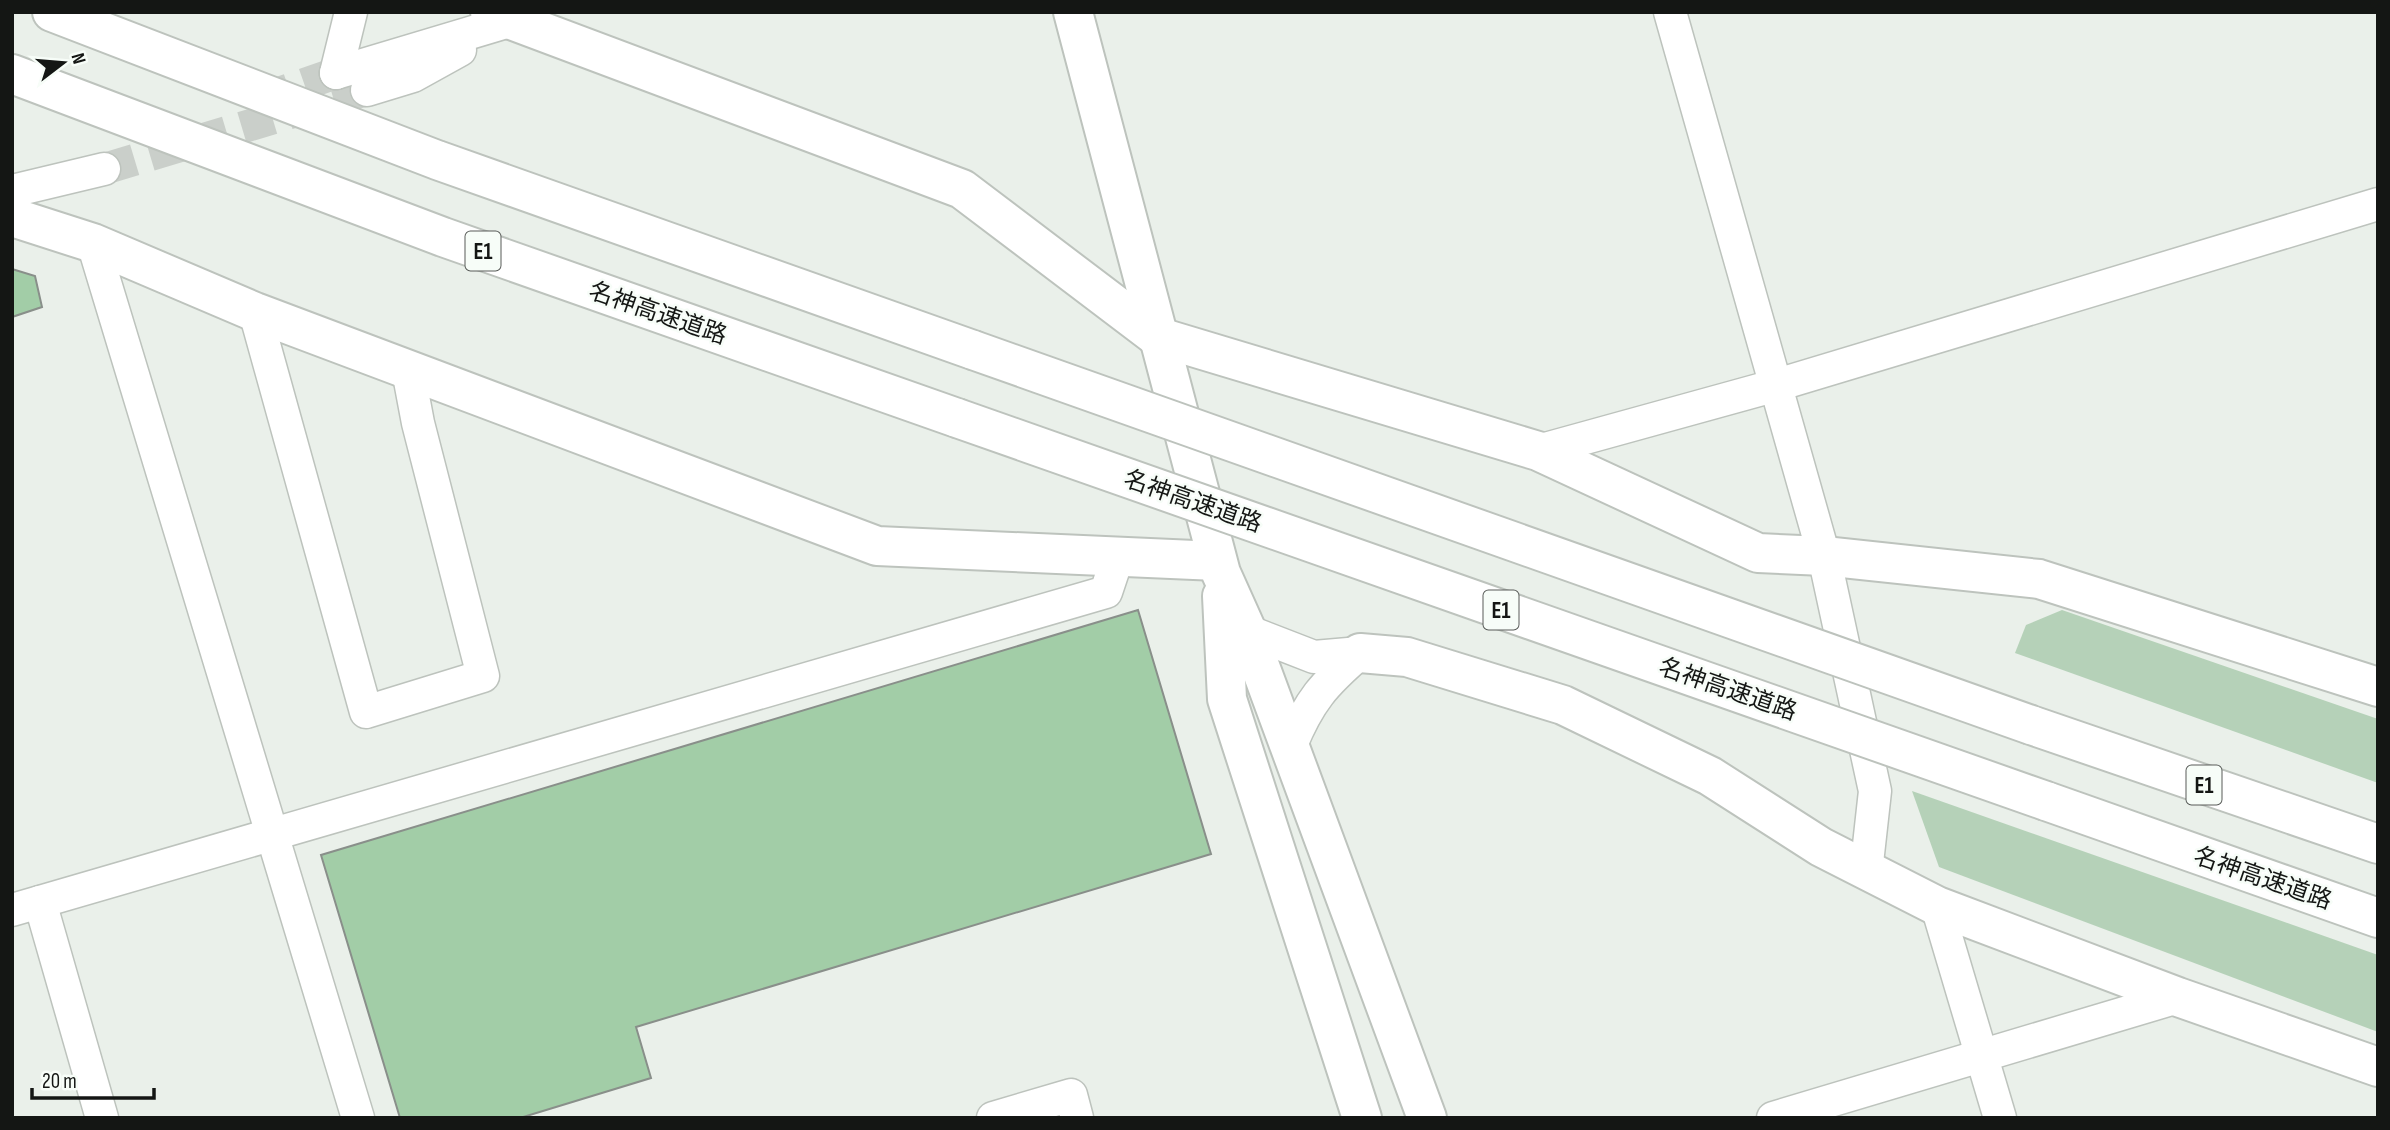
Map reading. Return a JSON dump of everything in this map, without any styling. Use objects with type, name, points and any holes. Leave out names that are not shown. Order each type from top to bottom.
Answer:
[{"type":"main road","name":"E1","points":[[52,12],[437,160],[2031,725],[2378,844]]},
{"type":"main road","points":[[1073,12],[1156,336],[1219,567],[1291,746],[1427,1118]]},
{"type":"main road","points":[[515,15],[962,189],[1156,336],[1538,451],[1758,553],[1824,556],[2039,579],[2378,687]]},
{"type":"main road","name":"名神高速道路","points":[[12,74],[443,237],[2378,918]]},
{"type":"main road","points":[[12,218],[93,243],[255,312],[877,546],[1219,567]]},
{"type":"main road","points":[[1219,567],[1227,699],[1362,1118]]},
{"type":"main road","points":[[1360,653],[1407,657],[1563,705],[1710,776],[1866,872],[1937,906],[2178,997],[2378,1067]]},
{"type":"street","points":[[351,12],[336,74],[515,15]]},
{"type":"street","points":[[1670,12],[1824,556],[1875,791],[1866,872]]},
{"type":"street","points":[[367,90],[413,75],[515,15]]},
{"type":"street","points":[[12,184],[95,164],[12,191]]},
{"type":"street","points":[[1538,451],[1777,385],[2378,204]]},
{"type":"street","points":[[93,243],[358,1118]]},
{"type":"street","points":[[255,312],[366,712],[482,676],[418,423],[408,370]]},
{"type":"street","points":[[102,1118],[26,906],[273,832],[1106,592],[1118,559]]},
{"type":"street","points":[[1247,631],[1314,657],[1360,653]]},
{"type":"street","points":[[1291,746],[1302,717],[1324,684],[1360,653]]},
{"type":"street","points":[[1937,906],[2000,1118]]},
{"type":"street","points":[[1773,1118],[2178,997]]},
{"type":"street","points":[[993,1118],[1071,1095],[1077,1118]]},
{"type":"green space","points":[[2062,610],[2378,719],[2378,783],[2015,653],[2026,625]]},
{"type":"green space","points":[[1912,791],[2378,955],[2378,1032],[1939,867]]},
{"type":"building","points":[[12,269],[35,276],[42,307],[12,317]]},
{"type":"building","points":[[1138,610],[1211,854],[636,1027],[651,1078],[520,1118],[400,1118],[321,855]]},
{"type":"tunnel","points":[[259,100],[336,73]]},
{"type":"tunnel","points":[[104,169],[367,90]]}]
